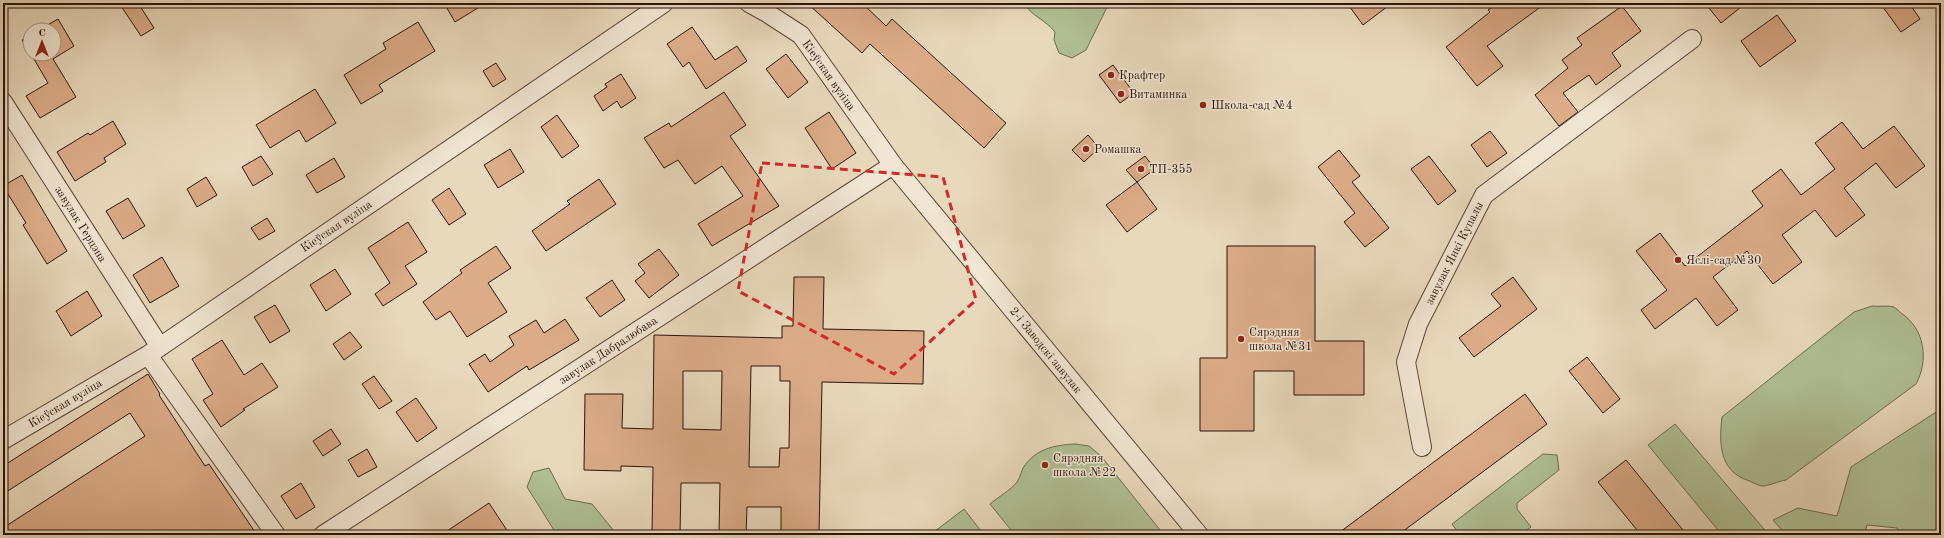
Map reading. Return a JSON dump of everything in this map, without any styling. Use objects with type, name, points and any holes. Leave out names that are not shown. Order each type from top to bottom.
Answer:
[{"type":"street","name":"Кіеўская вуліца","points":[[3,440],[154,351],[664,3]]},
{"type":"street","name":"Кіеўская вуліца","points":[[749,3],[801,35],[893,165]]},
{"type":"street","name":"завулак Янкі Купалы","points":[[1422,447],[1407,360],[1418,324],[1484,195],[1692,39]]},
{"type":"street","name":"завулак Герцэна","points":[[3,102],[154,351],[276,535]]},
{"type":"street","name":"завулак Дабралюбава","points":[[323,535],[893,165]]},
{"type":"street","name":"2-і Заводскі завулак","points":[[893,165],[1199,535]]},
{"type":"highlighted area","points":[[762,163],[943,177],[976,300],[894,374],[738,291]]},
{"type":"green space","points":[[1024,3],[1109,3],[1086,50],[1072,58],[1059,53],[1054,40],[1055,32]]},
{"type":"green space","points":[[1872,306],[1894,307],[1915,327],[1920,336],[1923,355],[1923,365],[1916,384],[1786,480],[1762,486],[1738,475],[1731,470],[1726,463],[1721,446],[1722,417],[1854,312]]},
{"type":"green space","points":[[1941,409],[1941,535],[1902,535],[1897,528],[1867,525],[1864,535],[1786,535],[1773,520],[1798,508],[1837,516],[1851,467]]},
{"type":"green space","points":[[1675,424],[1769,535],[1722,535],[1648,445]]},
{"type":"green space","points":[[1075,444],[1089,446],[1101,456],[1164,535],[1015,535],[990,504],[1008,491],[1017,482],[1023,468],[1033,456],[1052,447]]},
{"type":"green space","points":[[1543,454],[1557,455],[1559,470],[1517,503],[1517,509],[1531,527],[1516,535],[1500,531],[1494,535],[1460,535],[1452,524]]},
{"type":"green space","points":[[549,468],[565,499],[592,504],[614,531],[615,535],[557,535],[527,487],[533,472]]},
{"type":"green space","points":[[964,509],[984,535],[930,535]]},
{"type":"building","points":[[119,3],[138,3],[154,28],[141,36]]},
{"type":"building","points":[[444,3],[486,3],[455,22]]},
{"type":"building","points":[[807,3],[862,3],[886,26],[892,19],[1006,123],[984,148],[870,44],[862,53]]},
{"type":"building","points":[[1347,3],[1392,3],[1363,25]]},
{"type":"building","points":[[1498,3],[1546,3],[1487,46],[1503,66],[1477,86],[1446,47],[1490,12],[1488,10]]},
{"type":"building","points":[[1705,3],[1746,3],[1721,23]]},
{"type":"building","points":[[1880,3],[1909,3],[1920,19],[1901,32]]},
{"type":"building","points":[[1622,6],[1641,31],[1612,53],[1621,66],[1596,85],[1589,75],[1563,93],[1578,112],[1559,126],[1535,95],[1568,68],[1562,60],[1582,45],[1577,38]]},
{"type":"building","points":[[1777,15],[1796,41],[1760,67],[1741,41]]},
{"type":"building","points":[[58,19],[60,22],[53,22]]},
{"type":"building","points":[[418,22],[435,51],[379,85],[383,91],[361,104],[344,75],[386,49],[383,43]]},
{"type":"building","points":[[62,26],[74,46],[62,53]]},
{"type":"building","points":[[692,27],[715,60],[737,46],[747,61],[706,89],[689,62],[683,67],[667,44]]},
{"type":"building","points":[[786,54],[808,82],[788,98],[766,69]]},
{"type":"building","points":[[36,62],[55,62],[76,97],[40,118],[26,96],[48,83]]},
{"type":"building","points":[[496,63],[506,79],[493,87],[483,71]]},
{"type":"building","points":[[1113,65],[1134,93],[1120,103],[1099,75]]},
{"type":"building","points":[[621,74],[636,98],[621,108],[617,101],[603,111],[594,96],[607,87],[605,84]]},
{"type":"building","points":[[315,89],[336,123],[306,142],[299,130],[270,148],[256,125]]},
{"type":"building","points":[[724,92],[746,125],[730,136],[779,206],[712,246],[698,224],[743,196],[722,166],[695,184],[678,160],[664,168],[644,138],[669,123],[671,127]]},
{"type":"building","points":[[829,112],[856,153],[832,169],[805,128]]},
{"type":"building","points":[[557,115],[579,146],[562,158],[541,127]]},
{"type":"building","points":[[113,121],[126,144],[104,158],[106,162],[75,181],[57,152],[88,133],[90,135]]},
{"type":"building","points":[[1842,122],[1863,149],[1894,126],[1925,166],[1896,188],[1876,163],[1844,188],[1865,215],[1836,237],[1815,210],[1782,235],[1802,262],[1773,284],[1747,251],[1713,277],[1738,310],[1717,326],[1696,298],[1655,329],[1641,310],[1667,290],[1636,251],[1660,233],[1685,266],[1763,206],[1752,191],[1781,169],[1801,195],[1835,169],[1815,143]]},
{"type":"building","points":[[1490,131],[1507,153],[1487,167],[1471,145]]},
{"type":"building","name":"Ромашка","points":[[1088,135],[1099,148],[1084,162],[1072,150]]},
{"type":"building","points":[[510,149],[524,172],[498,188],[484,165]]},
{"type":"building","points":[[1339,150],[1360,176],[1352,182],[1389,228],[1365,247],[1344,222],[1355,213],[1318,167]]},
{"type":"building","points":[[261,156],[273,174],[253,186],[242,167]]},
{"type":"building","name":"ТП-355","points":[[1145,156],[1155,169],[1137,182],[1126,170]]},
{"type":"building","points":[[1429,156],[1456,191],[1438,205],[1411,169]]},
{"type":"building","points":[[334,158],[345,177],[317,193],[306,175]]},
{"type":"building","points":[[22,175],[67,251],[47,264],[23,225],[26,223],[3,186]]},
{"type":"building","points":[[206,177],[217,195],[197,207],[187,189]]},
{"type":"building","points":[[599,179],[616,204],[546,251],[532,231],[570,204],[567,201]]},
{"type":"building","points":[[1137,182],[1157,209],[1127,232],[1106,205]]},
{"type":"building","points":[[449,188],[466,214],[449,225],[432,200]]},
{"type":"building","points":[[128,198],[145,226],[123,239],[106,211]]},
{"type":"building","points":[[267,218],[275,231],[259,240],[251,228]]},
{"type":"building","points":[[408,222],[427,252],[405,266],[417,284],[383,306],[375,294],[390,283],[368,248]]},
{"type":"building","points":[[496,246],[511,268],[488,283],[507,312],[467,337],[450,311],[436,320],[423,302],[462,273],[460,270]]},
{"type":"building","points":[[1227,246],[1315,246],[1315,341],[1364,341],[1364,395],[1294,395],[1294,371],[1254,371],[1254,431],[1200,431],[1200,358],[1227,358]]},
{"type":"building","points":[[659,249],[679,275],[649,298],[635,281],[645,273],[638,264]]},
{"type":"building","points":[[162,257],[179,286],[150,303],[133,275]]},
{"type":"building","points":[[335,269],[351,294],[326,311],[310,285]]},
{"type":"building","points":[[794,277],[824,277],[823,329],[924,331],[923,384],[822,382],[819,535],[781,535],[781,507],[747,507],[746,535],[719,535],[720,483],[681,483],[680,535],[652,535],[653,467],[621,466],[621,471],[584,470],[585,394],[623,394],[622,428],[653,429],[654,335],[782,338],[782,326],[793,326]],"holes":[[[751,366],[780,366],[780,381],[790,381],[789,448],[780,448],[779,467],[749,467]],[[683,371],[722,371],[721,430],[683,429]]]},
{"type":"building","points":[[1513,277],[1537,309],[1474,357],[1459,338],[1501,306],[1491,294]]},
{"type":"building","points":[[612,280],[625,300],[600,317],[586,298]]},
{"type":"building","points":[[87,291],[102,316],[71,336],[56,311]]},
{"type":"building","points":[[275,305],[290,331],[270,343],[254,317]]},
{"type":"building","points":[[565,319],[579,340],[529,370],[527,366],[488,392],[469,364],[485,354],[490,362],[514,345],[509,336],[536,320],[544,333]]},
{"type":"building","points":[[350,332],[362,347],[344,360],[333,344]]},
{"type":"building","points":[[222,340],[244,375],[262,363],[278,387],[243,409],[245,410],[221,427],[203,400],[213,394],[192,359]]},
{"type":"building","points":[[1587,357],[1620,399],[1603,413],[1569,371]]},
{"type":"building","points":[[148,374],[160,394],[159,395],[205,466],[209,464],[257,535],[3,535],[3,528],[145,436],[130,413],[3,494],[3,466]]},
{"type":"building","points":[[374,376],[392,401],[379,409],[362,384]]},
{"type":"building","points":[[1525,394],[1547,424],[1398,535],[1336,535]]},
{"type":"building","points":[[416,398],[437,428],[417,442],[396,412]]},
{"type":"building","points":[[331,429],[341,444],[323,456],[313,441]]},
{"type":"building","points":[[367,449],[377,467],[358,477],[348,460]]},
{"type":"building","points":[[1626,460],[1687,535],[1641,535],[1598,482]]},
{"type":"building","points":[[301,483],[315,507],[296,519],[281,496]]},
{"type":"building","points":[[489,503],[510,535],[441,535]]},
{"type":"place","name":"Крафтер","points":[[1111,75]]},
{"type":"place","name":"Витаминка","points":[[1121,94]]},
{"type":"place","name":"Школа-сад №4","points":[[1203,105]]},
{"type":"place","name":"Ромашка","points":[[1086,149]]},
{"type":"place","name":"ТП-355","points":[[1141,169]]},
{"type":"place","name":"Яслі-сад №30","points":[[1678,260]]},
{"type":"place","name":"Сярэдняя школа №31","points":[[1241,339]]},
{"type":"place","name":"Сярэдняя школа №22","points":[[1045,465]]}]
